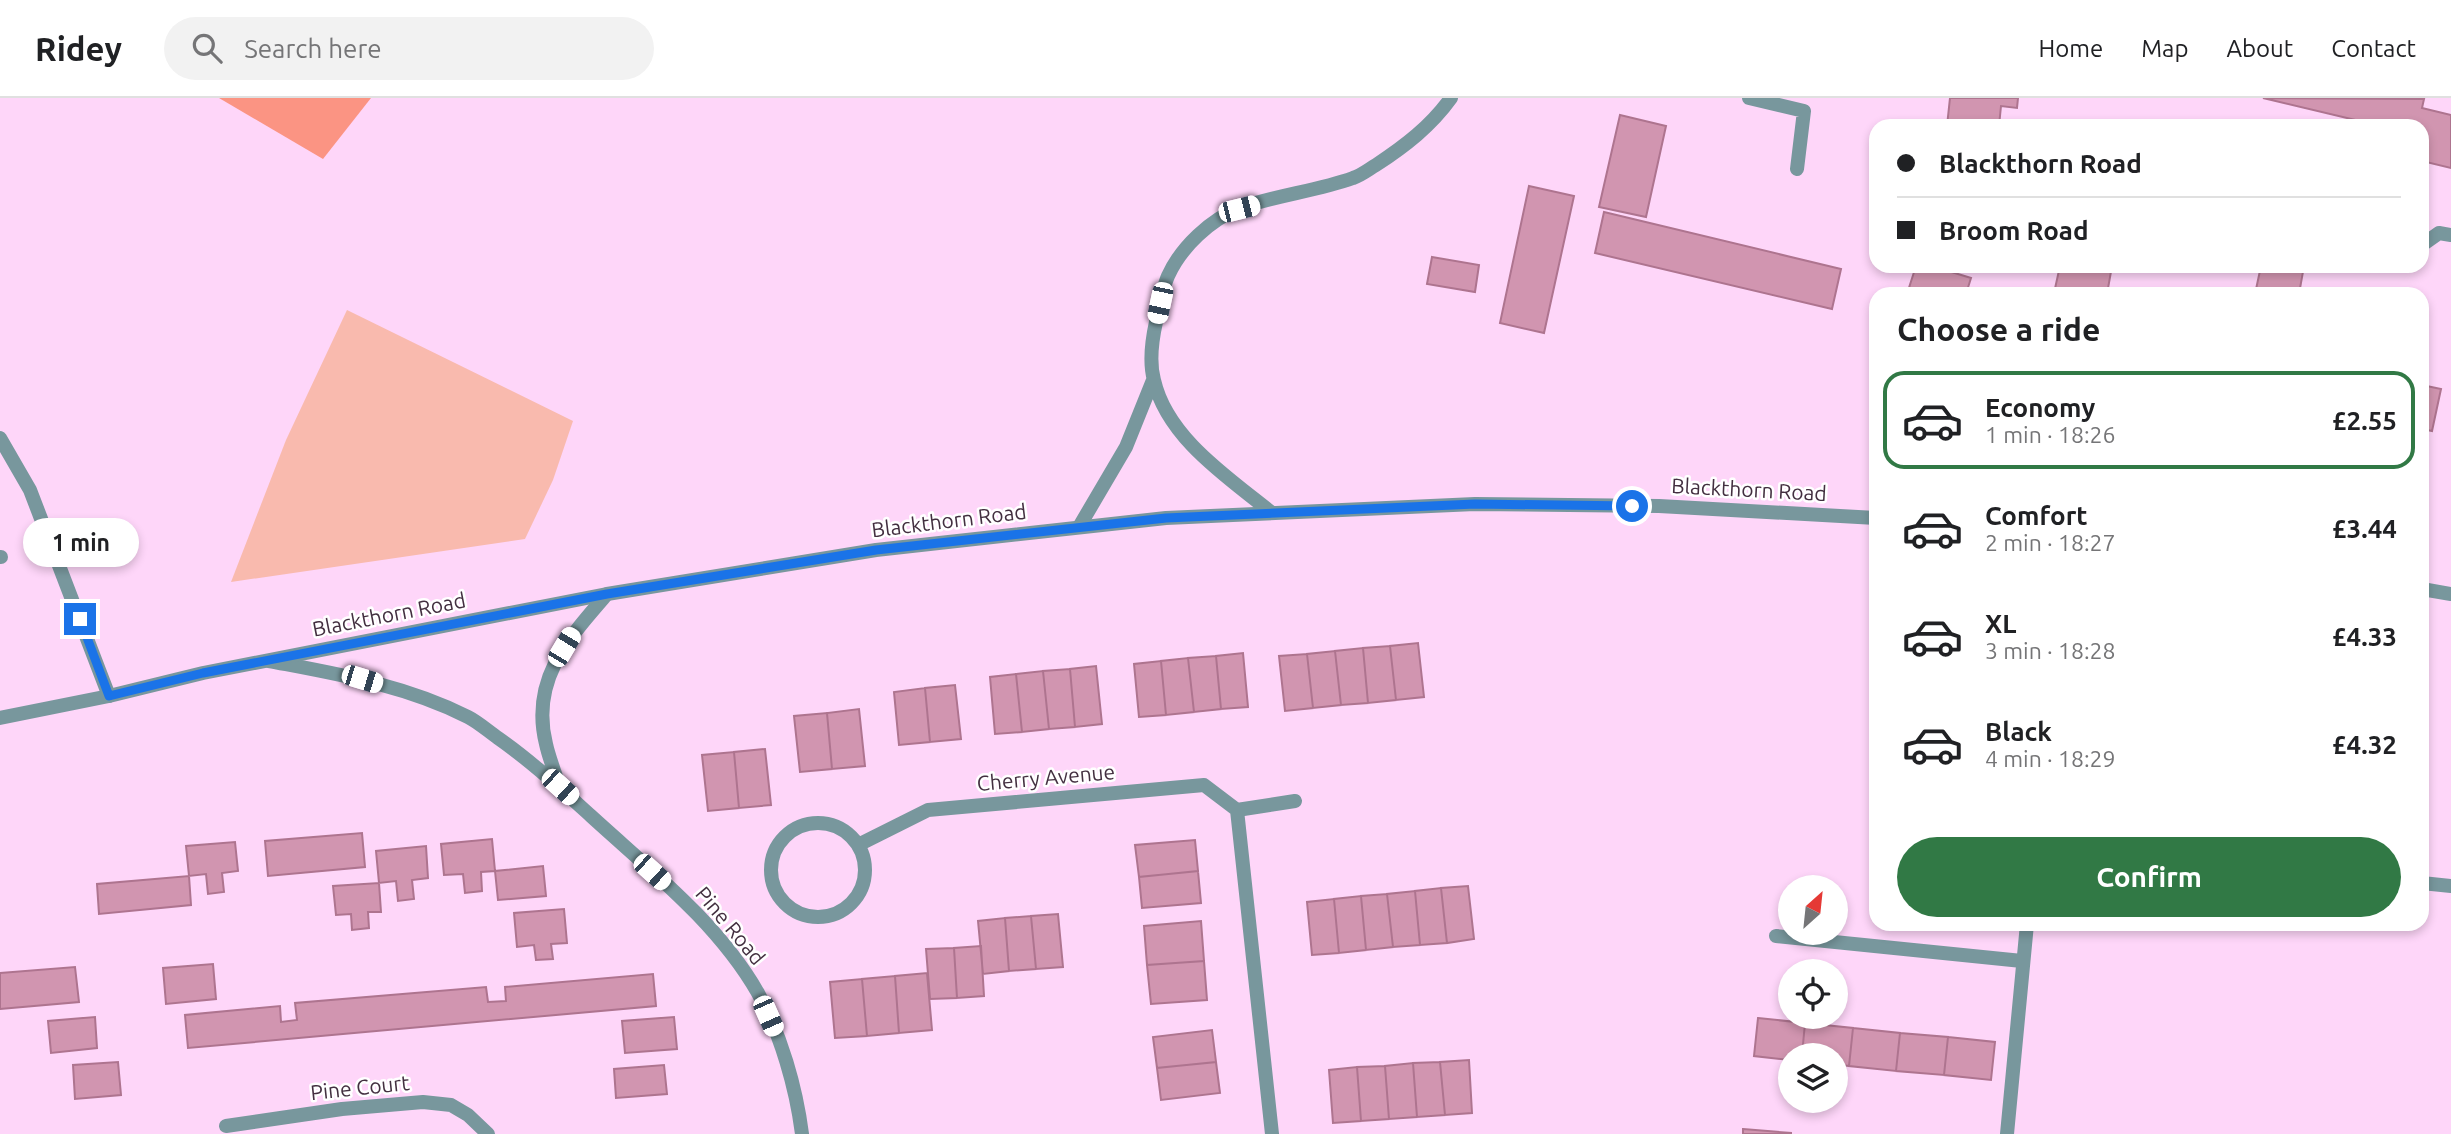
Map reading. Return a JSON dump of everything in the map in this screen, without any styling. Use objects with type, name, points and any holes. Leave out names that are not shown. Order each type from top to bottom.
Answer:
[{"type":"street","points":[[1079,527],[1126,447],[1141,415],[1153,380],[1153,337],[1169,275],[1184,250],[1210,225],[1239,209],[1357,177],[1408,144],[1442,111],[1451,98]]},
{"type":"street","points":[[1749,98],[1804,111],[1797,169]]},
{"type":"street","points":[[2429,240],[2439,233],[2451,235]]},
{"type":"street","points":[[1153,380],[1171,418],[1188,441],[1272,513]]},
{"type":"street","points":[[0,438],[30,490],[109,696]]},
{"type":"street","name":"Blackthorn Road","points":[[0,718],[109,696],[203,673],[607,594],[876,550],[1079,527],[1166,518],[1515,505],[1659,506],[1869,518]]},
{"type":"street","points":[[2429,590],[2451,594]]},
{"type":"street","name":"Pine Road","points":[[560,787],[546,743],[542,698],[547,678],[571,635],[607,594]]},
{"type":"street","name":"Pine Road","points":[[267,660],[362,679],[431,699],[471,718],[560,787],[690,906],[728,951],[757,993],[778,1040],[799,1107],[802,1134]]},
{"type":"street","name":"Cherry Avenue","points":[[858,845],[928,810],[1204,785],[1237,810]]},
{"type":"street","points":[[1272,1134],[1237,810],[1295,801]]},
{"type":"street","points":[[816,823],[832,825],[847,833],[858,845],[866,873],[863,888],[855,901],[844,911],[815,918],[801,915],[788,907],[778,896],[772,881],[773,856],[786,835],[800,826],[816,823]]},
{"type":"street","points":[[2429,884],[2451,886]]},
{"type":"street","points":[[2007,1134],[2026,931]]},
{"type":"street","points":[[1776,936],[2022,961]]},
{"type":"street","name":"Pine Court","points":[[226,1126],[342,1109],[423,1102],[451,1105],[468,1115],[488,1134]]},
{"type":"shaded area","points":[[219,98],[371,98],[323,159]]},
{"type":"shaded area","points":[[347,310],[573,421],[553,480],[525,539],[231,582],[286,440]]},
{"type":"building","points":[[1950,98],[2018,98],[2017,108],[2001,106],[2000,119],[1948,119]]},
{"type":"building","points":[[2263,98],[2424,99],[2422,108],[2451,115],[2451,168],[2429,163],[2429,119],[2351,119]]},
{"type":"building","points":[[1620,115],[1666,126],[1646,217],[1599,207]]},
{"type":"building","points":[[1529,186],[1574,196],[1544,333],[1500,323]]},
{"type":"building","points":[[1604,212],[1841,269],[1832,309],[1595,253]]},
{"type":"building","points":[[1432,257],[1479,265],[1475,292],[1427,284]]},
{"type":"building","points":[[1914,273],[1955,273],[1971,278],[1968,287],[1909,287]]},
{"type":"building","points":[[2058,273],[2111,273],[2108,287],[2055,287]]},
{"type":"building","points":[[2260,273],[2303,273],[2300,287],[2256,287]]},
{"type":"building","points":[[2429,386],[2441,389],[2432,431],[2429,430]]},
{"type":"building","points":[[1418,643],[1424,697],[1396,700],[1390,646]]},
{"type":"building","points":[[1390,646],[1396,700],[1368,703],[1363,648]]},
{"type":"building","points":[[1363,648],[1368,703],[1341,705],[1335,651]]},
{"type":"building","points":[[1335,651],[1341,705],[1313,708],[1307,654]]},
{"type":"building","points":[[1243,653],[1248,707],[1221,709],[1216,656]]},
{"type":"building","points":[[1307,654],[1313,708],[1285,711],[1279,656]]},
{"type":"building","points":[[1216,656],[1221,709],[1194,712],[1188,658]]},
{"type":"building","points":[[1188,658],[1194,712],[1166,715],[1161,661]]},
{"type":"building","points":[[1161,661],[1166,715],[1139,717],[1134,664]]},
{"type":"building","points":[[1096,666],[1102,724],[1075,727],[1070,669]]},
{"type":"building","points":[[1070,669],[1075,727],[1049,729],[1043,671]]},
{"type":"building","points":[[1043,671],[1049,729],[1022,732],[1016,674]]},
{"type":"building","points":[[1016,674],[1022,732],[995,734],[990,677]]},
{"type":"building","points":[[955,685],[961,739],[930,742],[925,688]]},
{"type":"building","points":[[925,688],[930,742],[899,745],[894,692]]},
{"type":"building","points":[[859,709],[865,766],[832,769],[827,713]]},
{"type":"building","points":[[827,713],[832,769],[800,772],[794,716]]},
{"type":"building","points":[[765,749],[771,805],[739,808],[734,752]]},
{"type":"building","points":[[734,752],[739,808],[708,811],[702,755]]},
{"type":"building","points":[[362,833],[365,867],[268,876],[265,841]]},
{"type":"building","points":[[492,839],[495,871],[481,872],[482,891],[465,893],[463,874],[444,875],[441,844]]},
{"type":"building","points":[[1195,840],[1198,871],[1139,877],[1135,845]]},
{"type":"building","points":[[235,842],[238,871],[222,873],[224,892],[208,894],[206,874],[189,876],[186,846]]},
{"type":"building","points":[[426,846],[428,878],[412,880],[414,899],[398,901],[396,881],[379,883],[376,851]]},
{"type":"building","points":[[543,866],[546,896],[498,900],[495,871]]},
{"type":"building","points":[[1198,871],[1201,903],[1142,908],[1139,877]]},
{"type":"building","points":[[189,876],[191,905],[99,914],[97,884]]},
{"type":"building","points":[[379,883],[381,912],[368,912],[369,928],[352,930],[351,914],[336,915],[333,886]]},
{"type":"building","points":[[1468,886],[1474,939],[1447,943],[1441,888]]},
{"type":"building","points":[[1441,888],[1447,943],[1420,945],[1415,891]]},
{"type":"building","points":[[1415,891],[1420,945],[1393,947],[1387,894]]},
{"type":"building","points":[[1387,894],[1393,947],[1366,950],[1361,896]]},
{"type":"building","points":[[1361,896],[1366,950],[1339,953],[1334,899]]},
{"type":"building","points":[[1334,899],[1339,953],[1312,955],[1307,902]]},
{"type":"building","points":[[564,909],[567,943],[551,944],[553,959],[536,960],[534,945],[517,947],[514,913]]},
{"type":"building","points":[[1058,914],[1063,967],[1036,969],[1031,916]]},
{"type":"building","points":[[1031,916],[1036,969],[1009,971],[1005,918]]},
{"type":"building","points":[[1005,918],[1009,971],[983,974],[978,921]]},
{"type":"building","points":[[1201,921],[1204,961],[1147,965],[1144,926]]},
{"type":"building","points":[[981,946],[984,996],[957,998],[954,948]]},
{"type":"building","points":[[954,948],[957,998],[930,999],[926,949]]},
{"type":"building","points":[[1204,961],[1207,1000],[1151,1004],[1147,965]]},
{"type":"building","points":[[213,964],[216,999],[166,1004],[163,968]]},
{"type":"building","points":[[75,967],[79,1002],[0,1009],[0,973]]},
{"type":"building","points":[[927,973],[932,1030],[899,1033],[895,976]]},
{"type":"building","points":[[653,974],[656,1006],[188,1048],[185,1015],[280,1006],[281,1022],[297,1020],[295,1003],[486,987],[488,1002],[506,1001],[505,987]]},
{"type":"building","points":[[895,976],[899,1033],[867,1036],[862,979]]},
{"type":"building","points":[[862,979],[867,1036],[835,1038],[830,982]]},
{"type":"building","points":[[95,1017],[97,1048],[51,1053],[48,1021]]},
{"type":"building","points":[[674,1017],[677,1049],[625,1053],[622,1021]]},
{"type":"building","points":[[1758,1018],[1778,1020],[1778,1029],[1804,1029],[1803,1043],[1778,1043],[1778,1059],[1754,1056]]},
{"type":"building","points":[[1853,1028],[1849,1066],[1848,1043],[1803,1043],[1804,1029]]},
{"type":"building","points":[[1853,1028],[1900,1033],[1896,1071],[1849,1066]]},
{"type":"building","points":[[1212,1030],[1216,1062],[1157,1068],[1153,1037]]},
{"type":"building","points":[[1900,1033],[1948,1037],[1944,1075],[1896,1071]]},
{"type":"building","points":[[1948,1037],[1995,1042],[1991,1080],[1944,1075]]},
{"type":"building","points":[[1469,1060],[1472,1113],[1445,1115],[1440,1062]]},
{"type":"building","points":[[118,1062],[121,1095],[75,1099],[73,1065]]},
{"type":"building","points":[[1216,1062],[1220,1093],[1161,1100],[1157,1068]]},
{"type":"building","points":[[1440,1062],[1445,1115],[1417,1117],[1413,1063]]},
{"type":"building","points":[[1413,1063],[1417,1117],[1389,1119],[1385,1066]]},
{"type":"building","points":[[664,1065],[667,1094],[616,1098],[614,1069]]},
{"type":"building","points":[[1385,1066],[1389,1119],[1361,1121],[1357,1067]]},
{"type":"building","points":[[1357,1067],[1361,1121],[1333,1123],[1329,1070]]},
{"type":"building","points":[[1743,1129],[1791,1133],[1791,1134],[1743,1134]]},
{"type":"route","points":[[80,619],[109,696],[203,673],[607,594],[876,550],[1166,518],[1475,504],[1632,506]]}]
